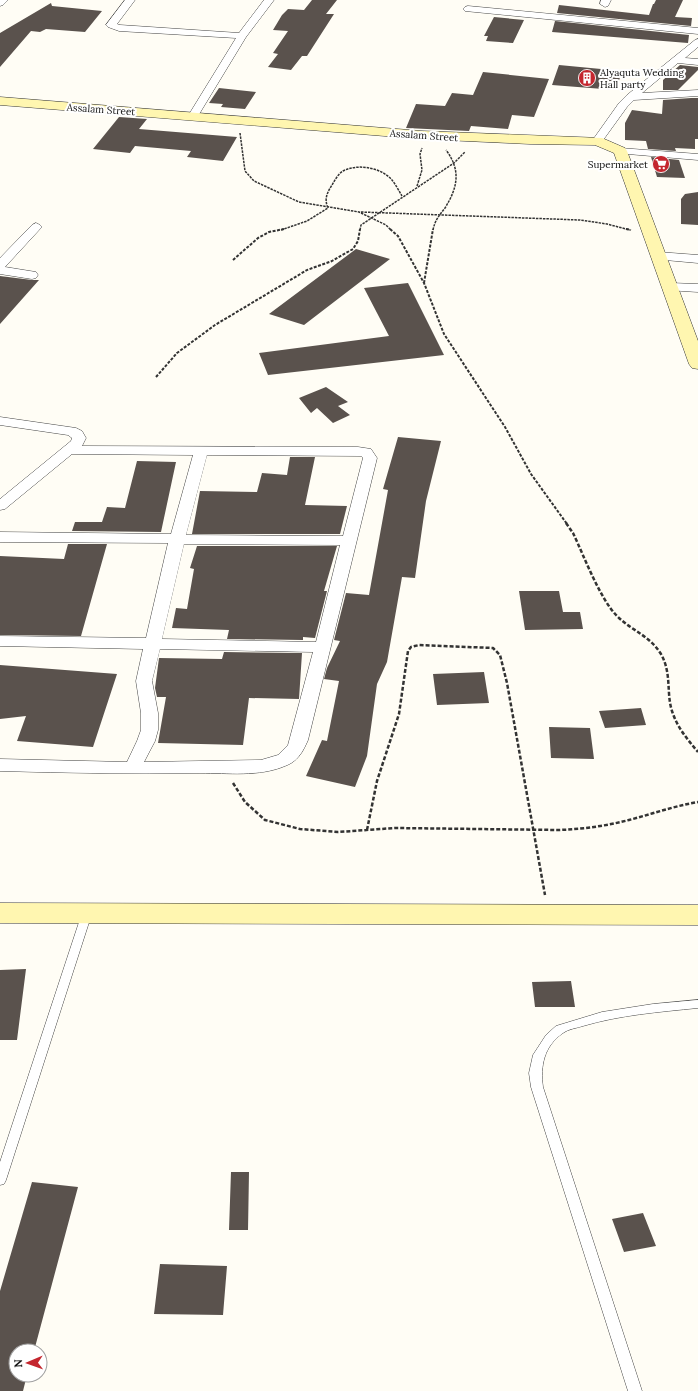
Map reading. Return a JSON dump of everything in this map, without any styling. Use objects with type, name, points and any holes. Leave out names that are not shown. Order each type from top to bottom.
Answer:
[{"type":"main road","name":"Assalam Street","points":[[0,101],[247,120],[427,137],[597,141],[605,143],[620,151]]},
{"type":"main road","points":[[620,151],[670,287],[694,340],[698,364]]},
{"type":"main road","points":[[0,914],[698,915]]},
{"type":"street","points":[[0,3],[4,0]]},
{"type":"street","points":[[130,0],[111,26],[119,28],[242,36]]},
{"type":"street","points":[[193,116],[242,36],[269,0]]},
{"type":"street","points":[[468,9],[698,31]]},
{"type":"street","points":[[597,141],[623,105],[631,97],[698,42]]},
{"type":"street","points":[[677,60],[698,62]]},
{"type":"street","points":[[631,97],[698,94]]},
{"type":"street","points":[[620,151],[698,157]]},
{"type":"street","points":[[0,265],[36,227]]},
{"type":"street","points":[[658,256],[698,258]]},
{"type":"street","points":[[0,270],[32,274]]},
{"type":"street","points":[[670,287],[698,288]]},
{"type":"street","points":[[0,421],[71,431],[77,434],[79,438],[77,444],[0,506]]},
{"type":"street","points":[[0,765],[132,768],[228,767],[270,765],[279,762],[293,752],[299,740],[370,458],[368,454],[358,451],[69,450]]},
{"type":"street","points":[[132,768],[145,743],[151,724],[144,690],[144,681],[177,539],[201,450]]},
{"type":"street","points":[[0,537],[349,541]]},
{"type":"street","points":[[0,641],[323,647]]},
{"type":"lane","points":[[0,1180],[88,913]]},
{"type":"lane","points":[[635,1391],[537,1087],[535,1073],[539,1056],[550,1038],[560,1029],[602,1016],[653,1008],[698,1004]]},
{"type":"path","points":[[247,120],[240,136],[246,174],[260,184],[299,202],[358,212],[439,214],[598,222],[626,229],[652,240]]},
{"type":"path","points":[[417,186],[423,169],[419,152],[427,137],[445,149],[454,163],[458,176],[444,209],[437,216],[430,239],[424,284]]},
{"type":"path","points":[[156,377],[177,353],[215,325],[307,270],[332,261],[353,249],[358,241],[361,225],[417,186],[454,163],[465,152]]},
{"type":"path","points":[[328,208],[326,195],[336,178],[343,171],[353,168],[363,168],[383,173],[392,180],[402,196]]},
{"type":"path","points":[[233,260],[244,248],[259,237],[269,232],[302,224],[328,208]]},
{"type":"path","points":[[358,212],[386,225],[398,236],[424,284],[444,334],[505,428],[531,474],[573,533],[607,604],[618,617],[648,638],[656,646],[669,676],[672,710],[683,734],[698,752]]},
{"type":"path","points":[[367,830],[377,781],[399,714],[408,651],[411,647],[419,645],[492,648],[500,654],[507,684],[534,829],[548,915]]},
{"type":"path","points":[[228,767],[231,780],[237,792],[245,802],[265,820],[300,830],[319,832],[435,828],[584,829],[608,825],[653,812],[698,802]]},
{"type":"building","points":[[312,0],[337,0],[326,14],[334,14],[307,56],[302,56],[291,70],[268,67],[278,54],[273,53],[288,31],[273,30],[282,15],[288,9],[304,10]]},
{"type":"building","points":[[656,0],[683,0],[675,17],[692,18],[691,26],[557,13],[559,5],[649,15]]},
{"type":"building","points":[[51,3],[52,6],[102,11],[85,32],[46,29],[40,32],[31,31],[0,67],[0,33]]},
{"type":"building","points":[[494,17],[524,20],[513,43],[486,41],[488,36],[484,36]]},
{"type":"building","points":[[555,21],[689,35],[688,43],[552,32]]},
{"type":"building","name":"Alyaquta Wedding Hall party","points":[[559,65],[622,71],[616,90],[552,85]]},
{"type":"building","points":[[680,65],[698,67],[698,70],[678,90],[663,90],[663,80]]},
{"type":"building","points":[[483,72],[549,79],[534,117],[512,115],[508,129],[471,126],[469,131],[406,128],[416,104],[445,106],[452,93],[473,95]]},
{"type":"building","points":[[219,88],[256,92],[245,109],[221,107],[223,104],[209,103]]},
{"type":"building","points":[[698,98],[698,139],[695,139],[695,149],[675,148],[676,151],[648,149],[646,141],[625,140],[625,123],[632,110],[662,114],[663,100]]},
{"type":"building","points":[[119,117],[147,119],[139,129],[237,137],[223,161],[187,157],[191,151],[135,146],[130,153],[93,149]]},
{"type":"building","points":[[651,157],[679,160],[685,178],[657,177]]},
{"type":"building","points":[[698,192],[698,225],[681,224],[681,199],[685,194]]},
{"type":"building","points":[[356,249],[390,259],[304,325],[269,314]]},
{"type":"building","points":[[0,276],[39,280],[0,324]]},
{"type":"building","points":[[408,283],[444,355],[268,375],[259,353],[389,336],[364,288]]},
{"type":"building","points":[[326,387],[348,402],[338,406],[350,415],[333,423],[317,408],[311,413],[299,398]]},
{"type":"building","points":[[398,437],[441,441],[426,501],[415,578],[402,577],[387,662],[377,684],[367,756],[355,787],[306,776],[322,740],[327,741],[339,681],[324,679],[327,668],[340,641],[334,640],[346,593],[369,595],[388,490],[383,489]]},
{"type":"building","points":[[290,457],[315,457],[305,505],[347,506],[340,534],[192,534],[200,491],[257,492],[262,473],[287,475]]},
{"type":"building","points":[[137,461],[176,462],[161,532],[72,531],[75,522],[102,522],[107,507],[125,508]]},
{"type":"building","points":[[68,544],[107,544],[81,636],[0,635],[0,556],[64,559]]},
{"type":"building","points":[[197,546],[337,546],[324,591],[327,591],[315,638],[303,637],[303,640],[227,639],[229,630],[172,628],[176,608],[187,609],[194,569],[190,568]]},
{"type":"building","points":[[519,591],[559,591],[563,612],[580,612],[583,629],[525,630]]},
{"type":"building","points":[[224,652],[302,653],[299,699],[249,698],[243,745],[158,743],[166,697],[157,697],[155,688],[159,658],[222,659]]},
{"type":"building","points":[[0,665],[117,674],[93,747],[17,741],[26,716],[0,719]]},
{"type":"building","points":[[484,672],[489,703],[437,705],[433,674]]},
{"type":"building","points":[[641,708],[646,725],[605,728],[599,711]]},
{"type":"building","points":[[549,727],[590,728],[594,759],[551,758]]},
{"type":"building","points":[[26,969],[17,1040],[0,1040],[0,970]]},
{"type":"building","points":[[571,981],[575,1007],[535,1007],[532,982]]},
{"type":"building","points":[[231,1172],[249,1172],[248,1230],[229,1230]]},
{"type":"building","points":[[32,1182],[78,1187],[36,1343],[8,1343],[8,1383],[25,1383],[23,1391],[0,1391],[0,1291]]},
{"type":"building","points":[[643,1213],[656,1246],[624,1252],[612,1219]]},
{"type":"building","points":[[160,1264],[227,1266],[223,1315],[154,1314]]},
{"type":"place","name":"Alyaquta Wedding Hall party","points":[[587,78]]},
{"type":"place","name":"Supermarket","points":[[661,164]]}]
